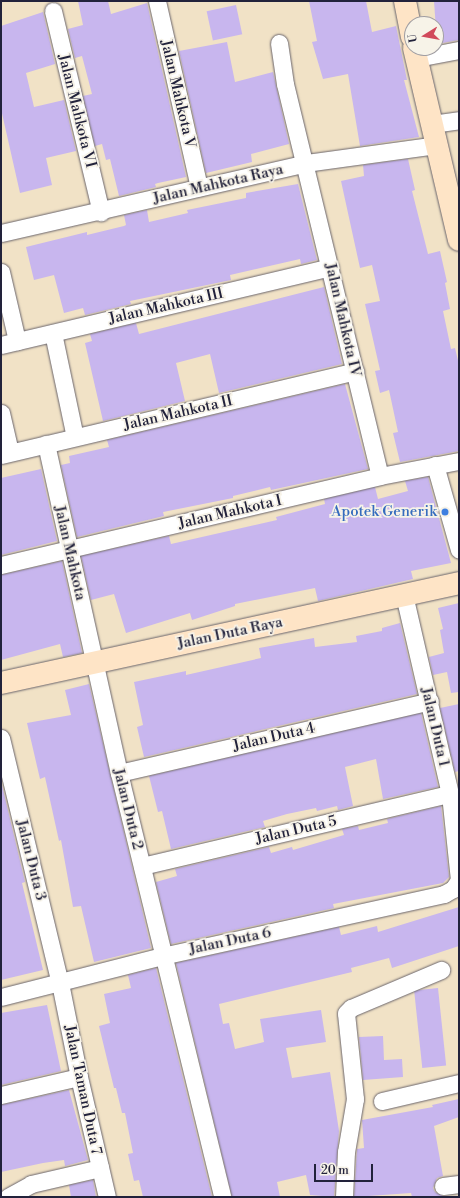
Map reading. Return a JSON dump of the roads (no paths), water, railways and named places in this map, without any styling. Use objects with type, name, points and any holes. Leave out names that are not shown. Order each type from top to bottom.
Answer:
[{"type":"street","name":"Jalan Mahkota V","points":[[157,1],[199,188]]},
{"type":"street","points":[[404,1],[407,16]]},
{"type":"street","name":"Jalan Mahkota VI","points":[[53,11],[101,212]]},
{"type":"street","name":"Jalan Mahkota IV","points":[[279,43],[285,84],[306,163],[380,476]]},
{"type":"street","points":[[444,51],[459,50]]},
{"type":"street","points":[[417,56],[459,240]]},
{"type":"street","points":[[432,124],[459,120]]},
{"type":"street","name":"Jalan Mahkota Raya","points":[[1,234],[101,212],[306,163],[437,145]]},
{"type":"street","name":"Jalan Mahkota III","points":[[9,343],[330,267]]},
{"type":"street","points":[[1,272],[9,343]]},
{"type":"street","points":[[53,333],[75,437]]},
{"type":"street","name":"Jalan Mahkota II","points":[[6,453],[355,371]]},
{"type":"street","points":[[1,413],[6,453]]},
{"type":"street","name":"Jalan Mahkota","points":[[46,444],[95,662]]},
{"type":"street","name":"Jalan Mahkota I","points":[[1,565],[380,476],[459,461]]},
{"type":"street","points":[[435,466],[459,550]]},
{"type":"street","name":"Jalan Duta Raya","points":[[1,683],[459,582]]},
{"type":"street","name":"Jalan Duta 1","points":[[404,595],[430,701],[450,794],[459,880],[456,885]]},
{"type":"street","name":"Jalan Duta 2","points":[[95,662],[119,773],[162,956],[222,1197]]},
{"type":"street","name":"Jalan Duta 4","points":[[119,773],[430,701]]},
{"type":"street","name":"Jalan Duta 3","points":[[1,738],[60,983]]},
{"type":"street","name":"Jalan Duta 5","points":[[142,866],[450,794]]},
{"type":"street","name":"Jalan Duta 6","points":[[1,997],[162,956],[444,894],[456,885]]},
{"type":"street","points":[[344,1197],[346,1152],[355,1099],[346,1013],[351,1008],[441,970]]},
{"type":"street","name":"Jalan Taman Duta 7","points":[[60,983],[79,1077],[107,1197]]},
{"type":"street","points":[[1,1095],[79,1077]]},
{"type":"street","points":[[382,1101],[459,1083]]},
{"type":"street","points":[[8,1197],[31,1184],[100,1168]]},
{"type":"place","name":"Apotek Generik","points":[[445,512]]}]
